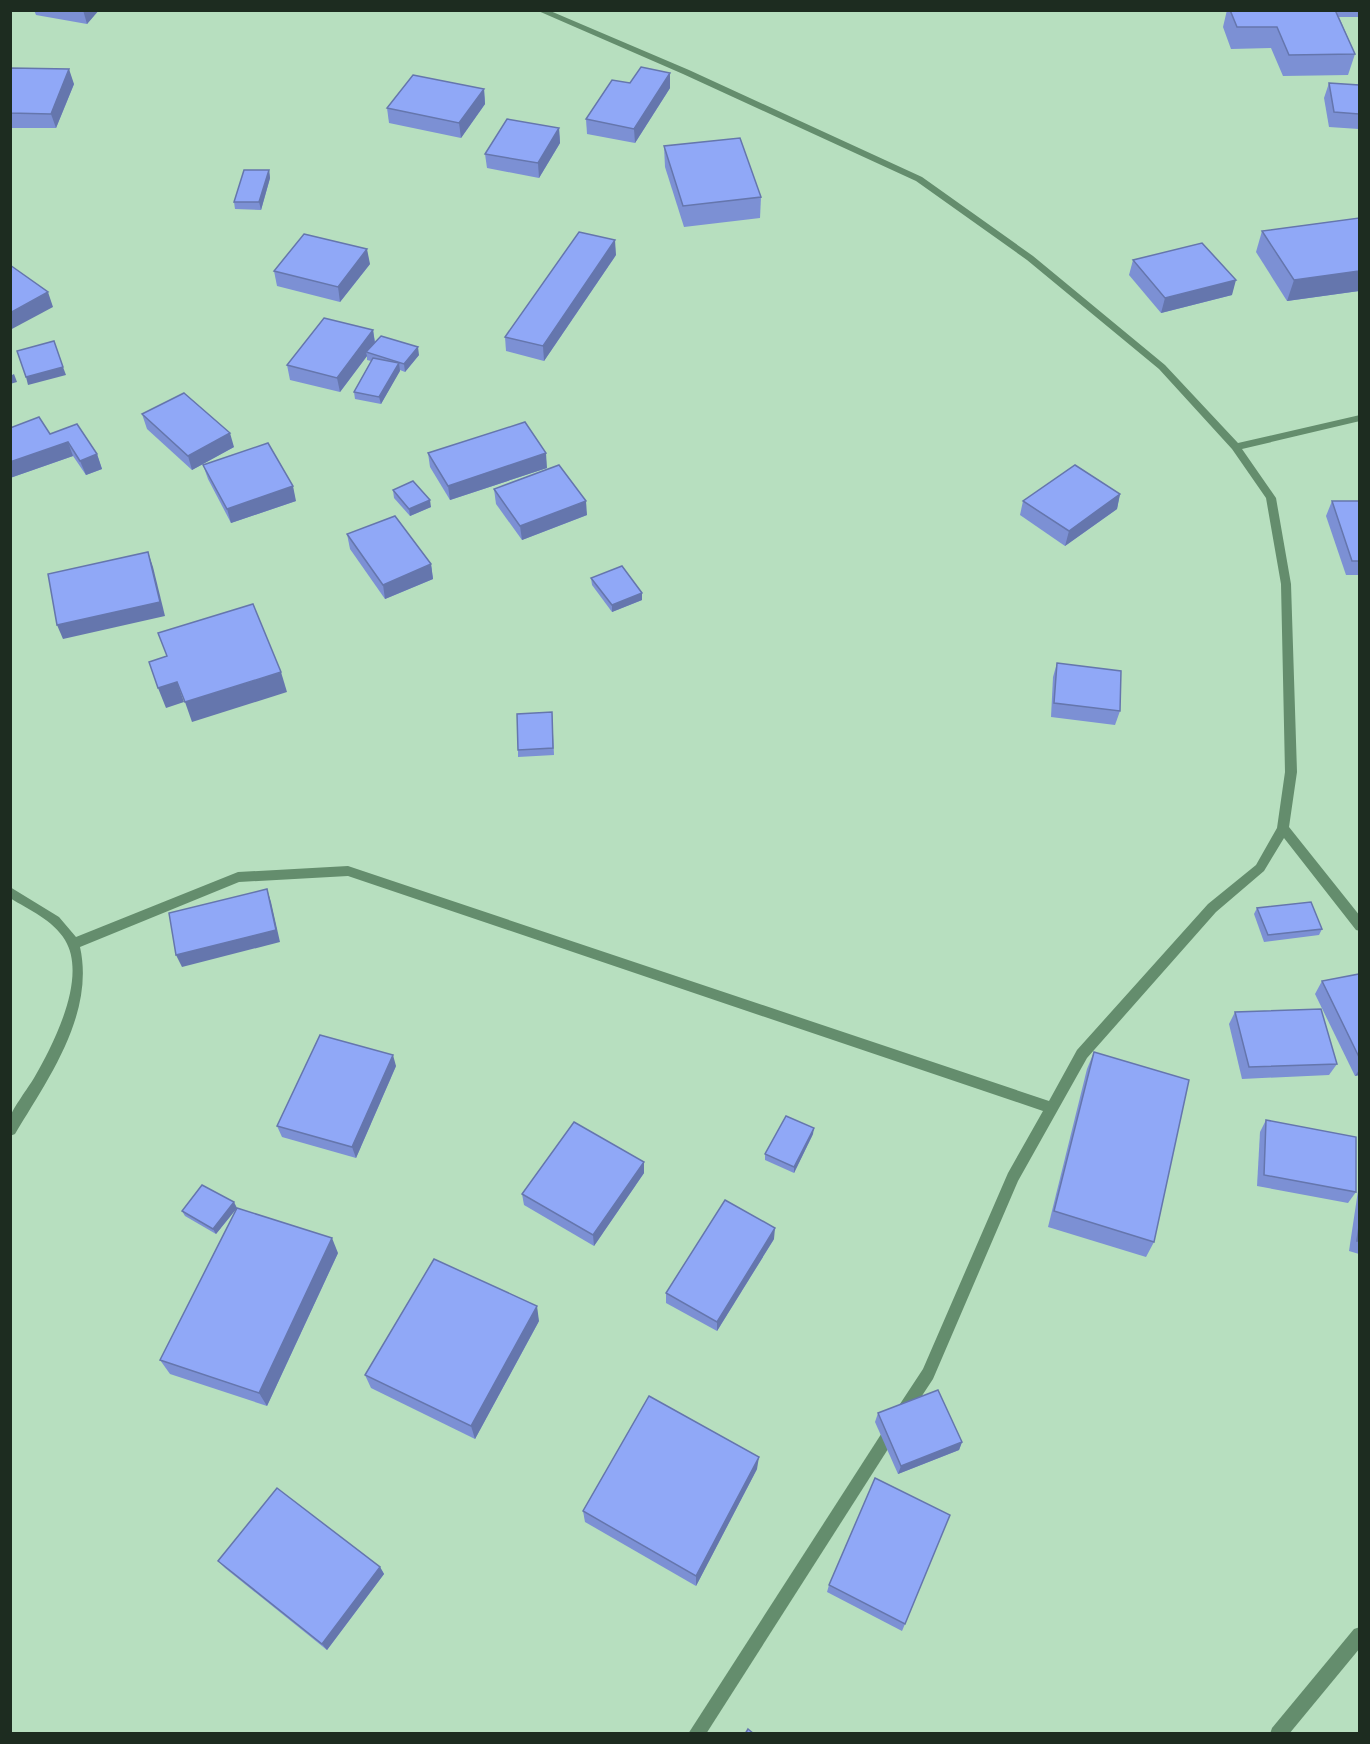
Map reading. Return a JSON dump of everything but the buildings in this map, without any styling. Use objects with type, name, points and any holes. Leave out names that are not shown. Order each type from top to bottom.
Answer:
[{"type":"street","points":[[540,10],[686,72],[920,179],[1030,258],[1162,367],[1236,447],[1270,498],[1286,584],[1291,772],[1283,828],[1260,868],[1212,908],[1082,1054],[1013,1177],[928,1374],[696,1734]]},
{"type":"street","points":[[1236,447],[1359,418]]},
{"type":"street","points":[[1283,828],[1359,927]]},
{"type":"street","points":[[73,944],[238,877],[348,871],[1052,1108]]},
{"type":"street","points":[[10,892],[59,924],[73,944],[80,980],[58,1050],[10,1130]]},
{"type":"street","points":[[1278,1734],[1359,1635]]}]
